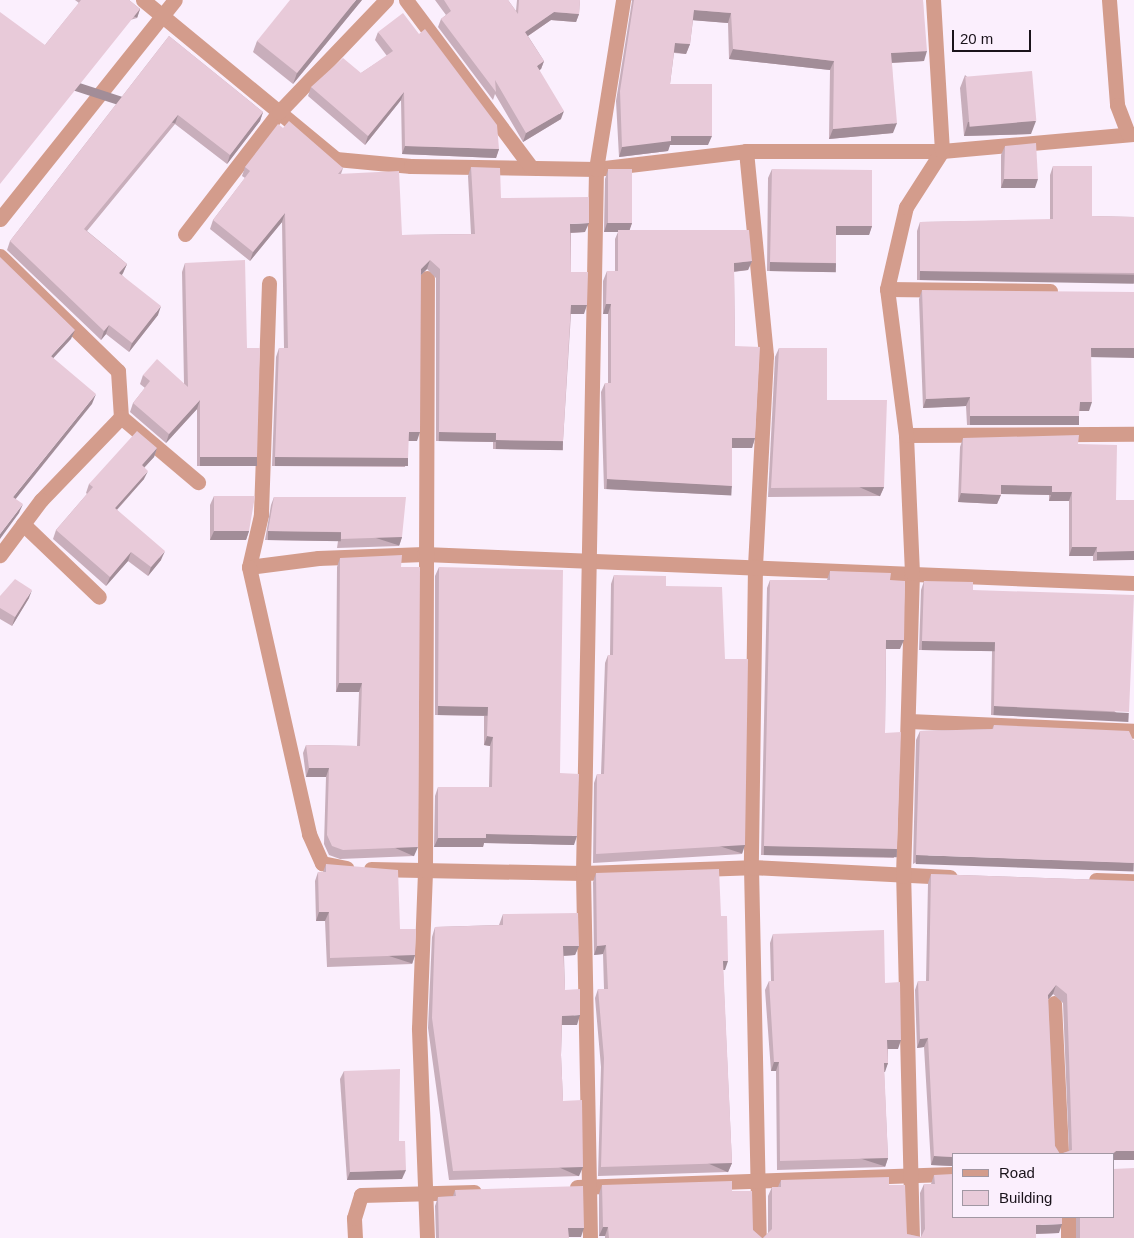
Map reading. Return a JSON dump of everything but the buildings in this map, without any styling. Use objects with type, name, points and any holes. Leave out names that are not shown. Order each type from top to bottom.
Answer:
[{"type":"street","points":[[144,0],[160,16],[336,159],[411,166],[530,166],[596,169],[746,151],[942,151],[1131,134],[1117,105],[1109,0]]},
{"type":"street","points":[[0,219],[160,16],[175,0]]},
{"type":"street","points":[[185,234],[279,112],[386,0]]},
{"type":"street","points":[[406,0],[530,166]]},
{"type":"street","points":[[590,1238],[586,1187],[583,873],[587,560],[596,169],[622,0]]},
{"type":"street","points":[[912,1238],[911,1175],[903,1026],[908,959],[903,876],[912,573],[906,434],[887,289],[906,207],[942,151],[933,0]]},
{"type":"street","points":[[746,151],[766,356],[755,566],[751,867],[754,1179],[759,1238]]},
{"type":"street","points":[[0,256],[118,371],[122,417],[198,482]]},
{"type":"street","points":[[427,278],[424,554],[425,870],[419,1028],[428,1194],[427,1238]]},
{"type":"street","points":[[269,283],[261,515],[249,567],[309,834],[322,863],[338,868],[583,873],[751,867],[903,876],[970,877]]},
{"type":"street","points":[[887,289],[1065,292]]},
{"type":"street","points":[[0,555],[23,524],[122,417]]},
{"type":"street","points":[[906,434],[1134,434]]},
{"type":"street","points":[[23,524],[98,597]]},
{"type":"street","points":[[249,567],[318,558],[424,554],[755,566],[1134,583]]},
{"type":"street","points":[[908,721],[1134,731]]},
{"type":"street","points":[[1076,880],[1134,881]]},
{"type":"street","points":[[1054,1003],[1061,1153]]},
{"type":"street","points":[[556,1188],[754,1179],[952,1174]]},
{"type":"street","points":[[355,1238],[354,1218],[361,1195],[487,1191]]},
{"type":"street","points":[[1068,1218],[1068,1238]]}]
